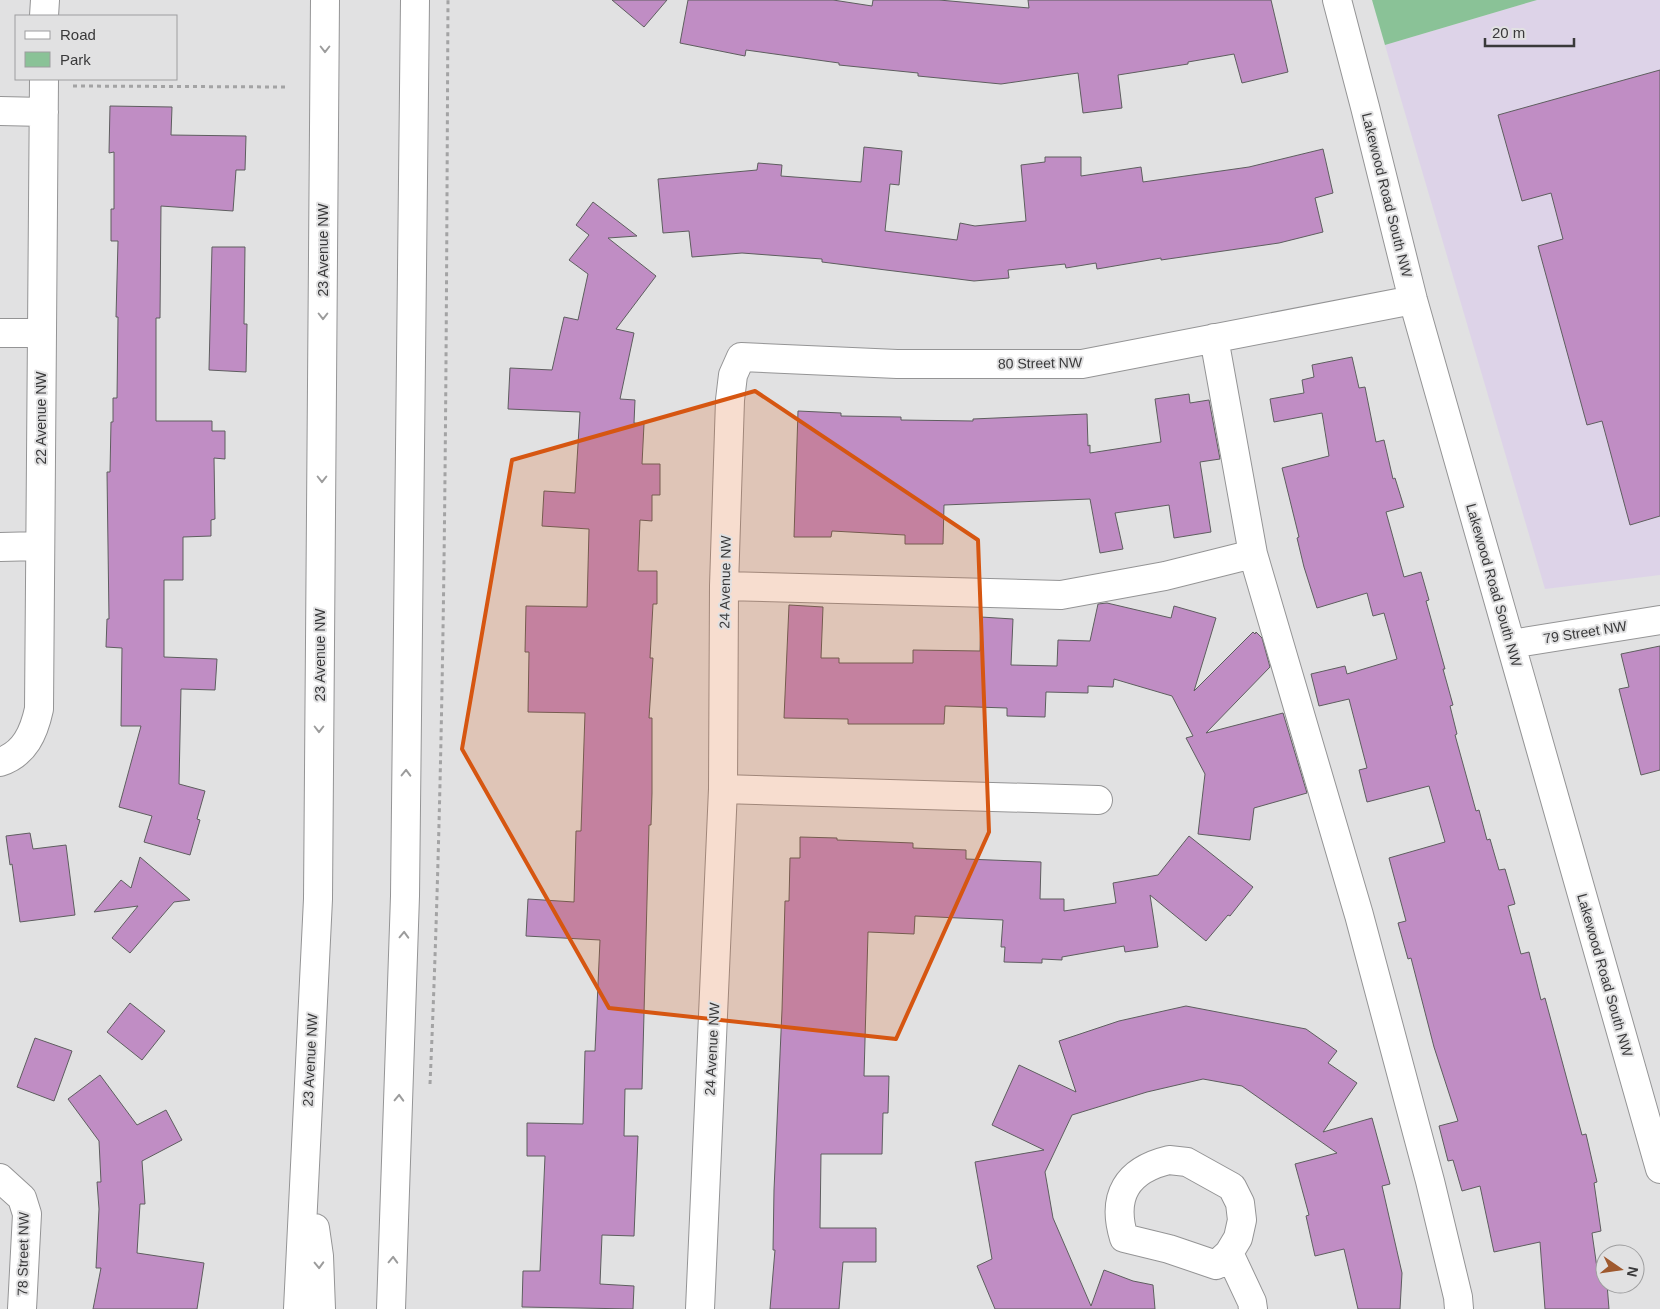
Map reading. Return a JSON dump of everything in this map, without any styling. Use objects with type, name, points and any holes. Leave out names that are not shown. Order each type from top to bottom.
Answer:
[{"type":"street","points":[[44,15],[45,0]]},
{"type":"street","name":"23 Avenue NW","points":[[298,1309],[318,899],[326,0]]},
{"type":"street","points":[[391,1309],[405,896],[415,0]]},
{"type":"street","name":"Lakewood Road South NW","points":[[1337,0],[1413,300],[1660,1169]]},
{"type":"street","name":"22 Avenue NW","points":[[10,756],[28,741],[39,709],[44,112],[55,83]]},
{"type":"street","points":[[0,111],[44,112]]},
{"type":"street","name":"80 Street NW","points":[[733,375],[740,357],[897,364],[1082,364],[1413,300]]},
{"type":"street","points":[[0,333],[42,333]]},
{"type":"street","points":[[1214,338],[1253,554],[1359,915],[1430,1181],[1458,1297],[1459,1309]]},
{"type":"street","name":"24 Avenue NW","points":[[700,1309],[723,789],[724,586],[730,400],[733,375]]},
{"type":"street","points":[[0,547],[40,546]]},
{"type":"street","points":[[724,586],[1061,595],[1165,576],[1253,554]]},
{"type":"street","name":"79 Street NW","points":[[1511,644],[1660,620]]},
{"type":"street","points":[[723,789],[1098,800]]},
{"type":"street","points":[[305,1147],[319,1256],[321,1309]]},
{"type":"street","points":[[1170,1160],[1187,1162],[1232,1187],[1240,1203],[1242,1220],[1238,1238],[1229,1253],[1216,1265],[1169,1249],[1124,1238],[1119,1221],[1120,1203],[1126,1187],[1137,1174],[1152,1164],[1170,1160]]},
{"type":"street","name":"78 Street NW","points":[[0,1178],[22,1198],[26,1214],[22,1309]]},
{"type":"street","points":[[1229,1253],[1254,1309]]},
{"type":"path","points":[[430,1094],[437,927],[445,493],[448,0]]},
{"type":"path","points":[[55,83],[285,88]]},
{"type":"highlighted area","points":[[755,391],[978,540],[989,832],[896,1039],[609,1008],[462,749],[512,460]]},
{"type":"shaded area","points":[[1537,0],[1660,0],[1660,575],[1545,589],[1385,45]]},
{"type":"green space","points":[[1372,0],[1537,0],[1385,45]]},
{"type":"building","points":[[612,0],[667,0],[644,27]]},
{"type":"building","points":[[688,0],[833,0],[872,6],[873,0],[939,0],[1029,8],[1028,0],[1271,0],[1288,72],[1242,83],[1234,54],[1188,62],[1188,64],[1118,75],[1122,108],[1083,113],[1078,73],[1001,84],[918,76],[918,73],[839,65],[839,63],[746,50],[745,56],[680,43]]},
{"type":"building","points":[[1660,70],[1660,516],[1630,525],[1602,421],[1587,425],[1538,246],[1563,239],[1551,193],[1522,201],[1498,115]]},
{"type":"building","points":[[110,106],[172,107],[171,135],[246,136],[245,170],[236,170],[233,211],[161,206],[160,318],[156,318],[156,421],[212,421],[212,431],[225,431],[225,459],[214,458],[215,519],[211,520],[211,536],[183,537],[183,580],[164,580],[164,657],[217,659],[215,690],[181,689],[179,784],[205,791],[197,819],[200,820],[190,855],[144,842],[152,816],[119,807],[141,726],[121,726],[122,648],[106,647],[107,619],[109,619],[107,472],[110,472],[113,398],[117,398],[118,317],[116,317],[118,241],[111,241],[111,209],[114,209],[114,152],[109,153]]},
{"type":"building","points":[[864,147],[902,151],[899,185],[890,184],[885,231],[957,240],[960,223],[975,226],[1026,221],[1021,165],[1045,162],[1045,157],[1081,157],[1081,176],[1141,167],[1143,182],[1249,167],[1323,149],[1333,193],[1315,198],[1323,232],[1279,243],[1161,260],[1161,258],[1097,269],[1096,263],[1066,268],[1065,264],[1008,270],[1009,278],[974,281],[822,262],[822,259],[742,253],[692,257],[689,231],[663,233],[658,179],[757,170],[758,163],[782,165],[781,176],[861,182]]},
{"type":"building","points":[[593,202],[637,236],[608,238],[656,276],[616,329],[634,333],[620,399],[635,400],[634,423],[644,424],[642,464],[660,464],[660,495],[652,495],[652,521],[640,520],[638,571],[657,571],[657,604],[653,604],[650,658],[653,658],[649,718],[652,718],[652,793],[651,825],[649,825],[642,1089],[625,1089],[624,1136],[638,1136],[634,1236],[602,1235],[600,1284],[634,1286],[633,1309],[522,1307],[523,1271],[540,1271],[545,1156],[527,1156],[527,1123],[583,1124],[585,1051],[595,1051],[600,940],[526,936],[528,899],[574,902],[576,831],[581,831],[585,713],[528,712],[529,652],[525,652],[526,606],[587,607],[589,529],[542,526],[544,491],[575,493],[580,412],[508,409],[510,368],[552,370],[564,317],[578,320],[588,274],[569,260],[589,235],[576,225]]},
{"type":"building","points":[[212,247],[245,247],[244,324],[247,324],[246,372],[209,370]]},
{"type":"building","points":[[1352,357],[1359,388],[1365,387],[1376,442],[1384,440],[1393,479],[1395,478],[1404,507],[1386,512],[1404,577],[1421,572],[1429,600],[1426,601],[1453,705],[1450,706],[1457,734],[1455,735],[1476,811],[1479,810],[1487,840],[1490,839],[1499,870],[1505,869],[1515,904],[1508,906],[1521,954],[1529,952],[1541,1000],[1545,998],[1582,1135],[1586,1134],[1597,1182],[1594,1183],[1601,1231],[1592,1233],[1595,1254],[1595,1294],[1608,1294],[1609,1309],[1545,1309],[1540,1242],[1494,1252],[1480,1186],[1462,1191],[1453,1160],[1448,1161],[1439,1126],[1458,1121],[1434,1047],[1411,958],[1408,959],[1398,923],[1406,921],[1389,858],[1445,842],[1429,786],[1367,802],[1359,770],[1367,768],[1349,699],[1319,706],[1311,674],[1345,666],[1347,674],[1397,659],[1384,613],[1373,616],[1367,593],[1317,608],[1304,567],[1297,538],[1299,537],[1282,468],[1329,456],[1322,413],[1274,422],[1270,399],[1304,393],[1302,380],[1314,377],[1312,365]]},
{"type":"building","points":[[1189,394],[1190,403],[1209,400],[1220,459],[1200,462],[1211,532],[1174,538],[1169,505],[1115,513],[1123,549],[1100,553],[1090,499],[944,505],[943,544],[905,544],[905,535],[832,531],[831,537],[794,537],[798,411],[841,413],[841,416],[901,417],[901,420],[973,421],[973,419],[1087,414],[1090,453],[1161,442],[1155,399]]},
{"type":"building","points":[[1107,603],[1171,618],[1174,606],[1216,618],[1194,691],[1253,632],[1255,634],[1256,632],[1262,638],[1270,667],[1206,733],[1283,713],[1307,793],[1254,808],[1250,840],[1198,834],[1205,774],[1186,738],[1193,736],[1172,696],[1114,679],[1113,687],[1088,686],[1088,693],[1046,692],[1045,717],[1007,716],[1007,708],[945,706],[944,724],[848,724],[848,719],[784,718],[789,605],[823,607],[821,658],[839,658],[839,663],[913,663],[913,650],[980,651],[981,617],[1013,619],[1011,665],[1057,666],[1058,640],[1090,641],[1098,604]]},
{"type":"building","points":[[1660,646],[1660,770],[1641,775],[1619,689],[1629,687],[1621,654]]},
{"type":"building","points":[[30,833],[33,849],[66,845],[75,915],[20,922],[6,836]]},
{"type":"building","points":[[1189,836],[1253,887],[1230,916],[1228,915],[1206,941],[1150,895],[1158,947],[1125,952],[1124,946],[1062,957],[1062,960],[1042,959],[1042,963],[1004,962],[1005,947],[1001,947],[1003,920],[915,916],[914,934],[868,932],[864,1076],[889,1076],[888,1113],[883,1113],[882,1154],[821,1154],[820,1228],[876,1228],[876,1262],[843,1262],[839,1309],[770,1309],[775,1250],[773,1250],[774,1190],[785,901],[789,901],[790,858],[800,858],[800,837],[913,843],[913,848],[966,850],[966,859],[1041,862],[1040,899],[1064,899],[1064,911],[1116,903],[1113,883],[1158,875]]},
{"type":"building","points":[[140,857],[190,900],[174,902],[130,953],[112,938],[138,906],[94,912],[121,880],[131,888]]},
{"type":"building","points":[[130,1003],[165,1031],[142,1060],[107,1032]]},
{"type":"building","points":[[1186,1006],[1306,1029],[1337,1051],[1328,1063],[1357,1083],[1323,1132],[1372,1118],[1390,1184],[1382,1186],[1402,1273],[1400,1309],[1358,1309],[1344,1249],[1315,1256],[1306,1216],[1309,1215],[1295,1164],[1337,1153],[1242,1086],[1203,1079],[1147,1092],[1072,1115],[1045,1172],[1053,1218],[1091,1306],[1104,1270],[1133,1281],[1153,1285],[1155,1309],[995,1309],[977,1266],[992,1259],[975,1162],[1044,1150],[992,1125],[1019,1065],[1076,1092],[1059,1041],[1119,1021]]},
{"type":"building","points":[[35,1038],[72,1051],[54,1101],[17,1087]]},
{"type":"building","points":[[100,1075],[137,1125],[166,1110],[182,1140],[142,1161],[145,1204],[140,1204],[137,1253],[204,1263],[197,1309],[93,1309],[101,1268],[96,1268],[99,1209],[97,1182],[101,1182],[99,1141],[68,1099]]}]
